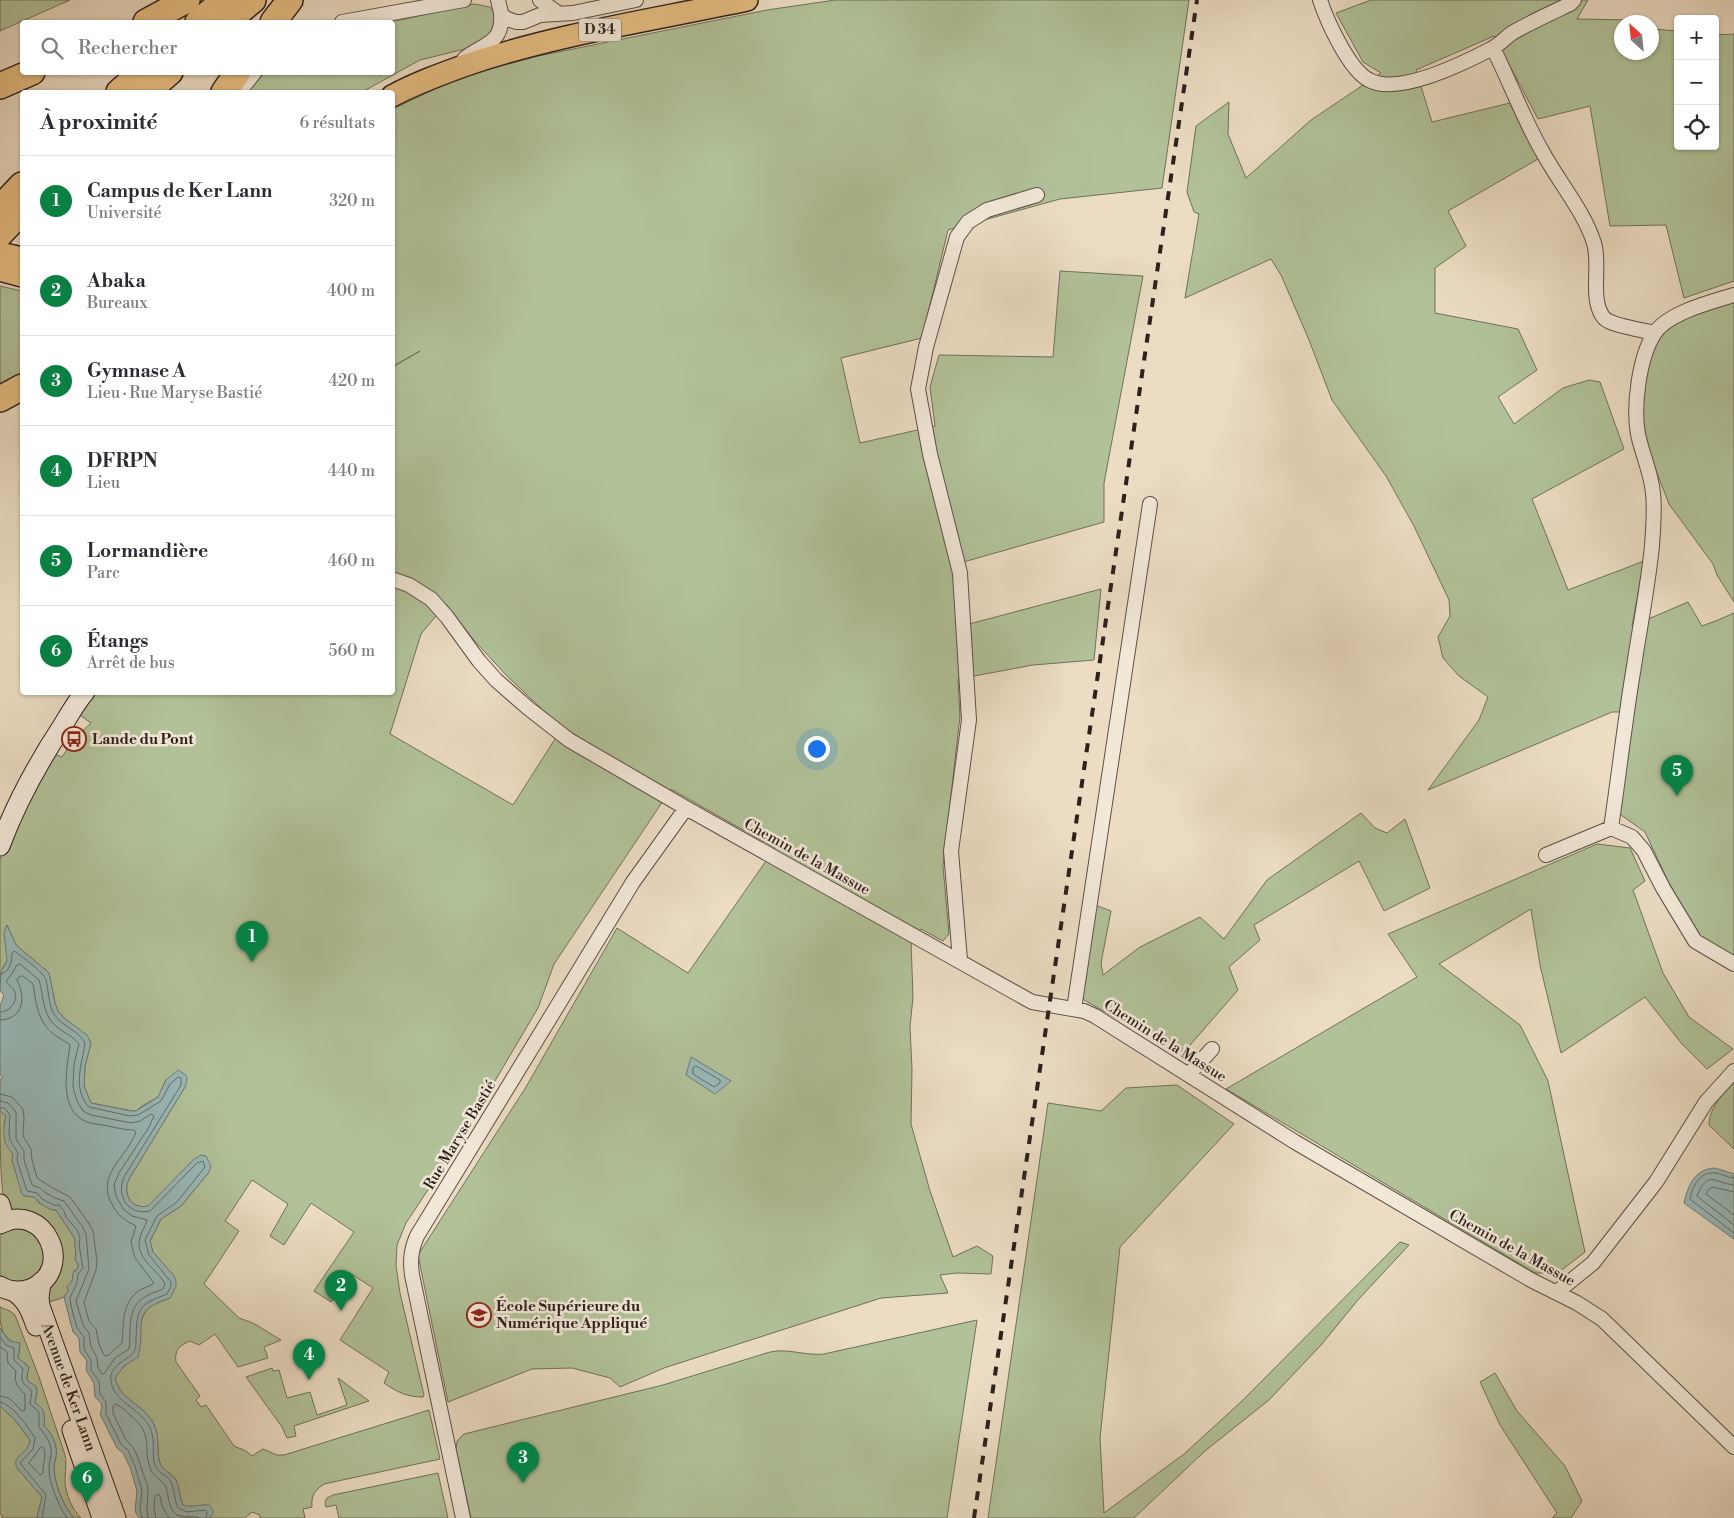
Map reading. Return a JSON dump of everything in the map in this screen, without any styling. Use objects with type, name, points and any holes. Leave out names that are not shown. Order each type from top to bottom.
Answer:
[{"type":"highway","points":[[150,20],[187,0]]},
{"type":"highway","points":[[200,20],[224,0]]},
{"type":"highway","points":[[229,20],[253,0]]},
{"type":"highway","points":[[275,20],[290,0]]},
{"type":"highway","points":[[0,86],[25,75]]},
{"type":"highway","points":[[121,90],[139,75]]},
{"type":"highway","points":[[149,90],[167,75]]},
{"type":"highway","points":[[225,90],[236,75]]},
{"type":"highway","points":[[0,208],[20,186]]},
{"type":"highway","points":[[0,234],[20,213]]},
{"type":"highway","points":[[0,399],[20,388]]},
{"type":"main road","name":"D 34","points":[[395,94],[456,69],[531,45],[747,0]]},
{"type":"main road","points":[[0,253],[15,270]]},
{"type":"street","points":[[353,20],[464,0]]},
{"type":"street","points":[[533,17],[538,9],[540,0],[560,14]]},
{"type":"street","points":[[496,5],[510,21],[516,22],[533,17],[573,13],[636,0]]},
{"type":"street","points":[[1320,0],[1329,22],[1354,68],[1369,81],[1383,83],[1397,83],[1429,77],[1493,48],[1511,34],[1570,4],[1574,0]]},
{"type":"street","points":[[456,69],[466,58],[492,41],[500,25],[496,5]]},
{"type":"street","points":[[1493,48],[1541,150],[1585,222],[1595,245],[1597,266],[1596,298],[1600,311],[1605,319],[1615,324],[1654,333]]},
{"type":"street","points":[[241,90],[253,75]]},
{"type":"street","points":[[960,960],[951,851],[969,720],[960,573],[930,454],[918,390],[926,347],[957,237],[968,222],[987,210],[1037,195]]},
{"type":"street","points":[[1611,828],[1625,720],[1650,566],[1655,511],[1650,473],[1638,434],[1636,406],[1639,380],[1654,333],[1664,322],[1685,312],[1734,295]]},
{"type":"street","points":[[1074,1009],[1150,504]]},
{"type":"street","name":"Chemin de la Massue","points":[[395,580],[409,585],[431,599],[496,680],[569,740],[686,808],[1032,1002],[1074,1009],[1096,1016],[1295,1142],[1531,1280],[1557,1292],[1602,1319],[1734,1447]]},
{"type":"street","points":[[0,846],[12,814],[38,766],[55,736],[83,695]]},
{"type":"street","name":"Rue Maryse Bastié","points":[[463,1518],[412,1275],[410,1259],[412,1248],[417,1236],[633,882],[686,808]]},
{"type":"street","points":[[1546,855],[1611,828],[1632,837],[1644,852],[1694,940],[1734,964]]},
{"type":"street","points":[[1189,1074],[1212,1049]]},
{"type":"street","points":[[1557,1292],[1593,1263],[1656,1182],[1706,1102],[1734,1071]]},
{"type":"street","points":[[2,1217],[30,1221],[37,1225],[48,1237],[53,1252],[51,1269],[41,1282],[28,1290],[6,1289]]},
{"type":"street","name":"Avenue de Ker Lann","points":[[41,1282],[40,1306],[116,1518]]},
{"type":"street","name":"Avenue de Ker Lann","points":[[6,1289],[26,1302],[34,1321],[102,1518]]},
{"type":"green space","points":[[0,0],[70,0],[25,20],[20,20],[20,22],[0,31]]},
{"type":"green space","points":[[835,0],[1189,0],[1162,188],[1060,199],[948,230],[922,338],[841,358],[860,443],[935,426],[930,387],[939,355],[1053,357],[1060,271],[1143,276],[1104,483],[1104,522],[953,565],[958,627],[1101,589],[1094,660],[1033,665],[958,679],[960,716],[943,866],[949,934],[943,941],[921,929],[911,941],[913,997],[910,1027],[912,1069],[911,1124],[930,1191],[953,1257],[977,1246],[993,1256],[991,1274],[957,1273],[940,1275],[948,1293],[881,1298],[664,1368],[620,1387],[610,1378],[572,1368],[532,1369],[448,1402],[418,1255],[526,1087],[617,928],[688,973],[775,848],[671,789],[554,964],[538,1008],[453,1152],[406,1223],[397,1245],[396,1266],[400,1293],[423,1397],[402,1393],[384,1383],[389,1372],[340,1340],[373,1288],[350,1273],[331,1302],[314,1291],[354,1232],[311,1203],[284,1245],[270,1236],[288,1204],[252,1180],[225,1221],[239,1231],[204,1284],[239,1318],[253,1323],[281,1340],[264,1347],[268,1358],[238,1367],[215,1334],[199,1345],[190,1341],[181,1346],[177,1351],[176,1362],[200,1396],[196,1400],[201,1407],[206,1405],[234,1446],[252,1456],[263,1449],[277,1455],[284,1455],[429,1410],[440,1459],[324,1484],[314,1494],[312,1507],[303,1509],[305,1518],[260,1518],[260,1515],[252,1512],[245,1518],[209,1518],[213,1514],[183,1505],[176,1480],[160,1463],[154,1424],[121,1391],[115,1378],[132,1357],[144,1314],[152,1306],[170,1298],[174,1276],[153,1252],[150,1241],[161,1219],[181,1206],[209,1172],[194,1159],[149,1206],[137,1206],[130,1200],[128,1195],[127,1185],[129,1179],[185,1087],[166,1080],[158,1097],[136,1111],[91,1103],[84,1086],[85,1066],[91,1043],[87,1036],[58,1011],[49,973],[16,945],[7,925],[7,961],[3,967],[0,984],[0,860],[13,826],[51,753],[62,757],[74,739],[91,723],[77,713],[91,695],[395,695],[395,366],[420,351],[395,365],[395,108],[462,76],[538,56],[767,10]],"holes":[[[446,604],[473,639],[506,675],[562,728],[513,805],[390,734],[421,634]]]},
{"type":"green space","points":[[1371,0],[1588,0],[1577,19],[1614,20],[1614,60],[1659,60],[1659,30],[1674,31],[1674,150],[1719,150],[1719,35],[1734,34],[1734,281],[1684,298],[1666,225],[1610,226],[1590,106],[1538,119],[1494,36],[1416,70],[1432,122],[1510,103],[1538,159],[1448,211],[1466,246],[1435,268],[1435,313],[1518,329],[1537,370],[1498,397],[1514,424],[1563,388],[1589,380],[1600,382],[1624,449],[1532,499],[1568,590],[1644,561],[1632,626],[1688,602],[1702,626],[1734,613],[1734,965],[1699,935],[1668,881],[1645,832],[1618,811],[1632,712],[1612,712],[1428,790],[1479,720],[1488,697],[1459,676],[1443,658],[1438,637],[1450,616],[1449,600],[1414,526],[1386,476],[1332,400],[1281,275],[1271,259],[1185,298],[1199,214],[1194,212],[1187,192],[1196,126],[1229,102],[1228,134],[1246,178],[1311,120],[1381,73],[1363,62],[1336,13]]},
{"type":"green space","points":[[474,4],[490,7],[495,13],[496,21],[487,39],[469,48],[420,60],[395,74],[395,21]]},
{"type":"green space","points":[[262,75],[393,75],[366,90],[250,90]]},
{"type":"green space","points":[[0,286],[20,291],[20,375],[0,386]]},
{"type":"green space","points":[[1734,302],[1734,602],[1717,575],[1713,564],[1669,504],[1650,455],[1639,413],[1650,353],[1662,334],[1687,317]]},
{"type":"green space","points":[[1361,813],[1375,828],[1387,833],[1405,819],[1430,888],[1384,911],[1359,861],[1254,925],[1260,940],[1229,967],[1238,990],[1179,1056],[1162,1044],[1084,1000],[1077,984],[1090,903],[1111,911],[1101,963],[1103,975],[1140,947],[1200,917],[1224,939],[1267,880]]},
{"type":"green space","points":[[1597,844],[1630,848],[1645,881],[1633,890],[1663,973],[1689,1017],[1733,1049],[1707,1069],[1682,1044],[1645,997],[1561,1053],[1540,965],[1531,909],[1439,964],[1520,1025],[1548,1081],[1585,1252],[1558,1273],[1535,1273],[1226,1089],[1417,977],[1388,934]]},
{"type":"green space","points":[[1734,1081],[1734,1149],[1709,1125],[1714,1107]]},
{"type":"green space","points":[[1177,1085],[1234,1124],[1120,1247],[1100,1438],[1104,1513],[1184,1454],[1242,1401],[1400,1242],[1409,1245],[1357,1301],[1322,1344],[1269,1400],[1205,1451],[1134,1518],[988,1518],[1048,1103],[1101,1111],[1126,1088]]},
{"type":"green space","points":[[0,1111],[6,1116],[4,1123],[13,1155],[12,1160],[25,1196],[35,1197],[39,1203],[56,1210],[75,1239],[75,1259],[78,1268],[74,1271],[68,1292],[60,1299],[44,1303],[58,1258],[20,1222],[4,1199],[1,1169]]},
{"type":"green space","points":[[12,1228],[27,1230],[36,1235],[46,1258],[36,1277],[16,1284],[0,1278],[0,1234]]},
{"type":"green space","points":[[0,1307],[15,1315],[39,1377],[65,1455],[67,1492],[72,1506],[81,1518],[74,1518],[70,1514],[60,1495],[54,1474],[55,1444],[52,1436],[44,1426],[42,1410],[35,1403],[37,1392],[28,1381],[29,1367],[18,1358],[20,1346],[8,1339],[2,1331]]},
{"type":"green space","points":[[977,1320],[947,1518],[471,1518],[456,1449],[457,1441],[464,1434],[663,1385],[770,1352],[824,1354]]},
{"type":"green space","points":[[272,1368],[273,1371],[279,1370],[287,1398],[310,1392],[317,1415],[347,1405],[338,1378],[369,1401],[294,1426],[296,1436],[287,1438],[282,1427],[246,1377]]},
{"type":"green space","points":[[1495,1373],[1517,1411],[1565,1466],[1582,1501],[1571,1518],[1552,1518],[1557,1513],[1500,1425],[1480,1382]]},
{"type":"green space","points":[[0,1406],[15,1420],[30,1440],[27,1449],[21,1455],[17,1468],[42,1497],[37,1518],[1,1518],[3,1516],[0,1514]]},
{"type":"green space","points":[[438,1473],[448,1518],[339,1518],[336,1505],[326,1507],[325,1502],[327,1498],[333,1495]]},
{"type":"water","points":[[7,925],[16,945],[49,973],[58,1011],[64,1018],[87,1035],[91,1043],[85,1066],[84,1086],[91,1103],[136,1111],[158,1097],[166,1080],[178,1070],[186,1075],[185,1087],[129,1179],[127,1195],[133,1203],[142,1207],[148,1206],[194,1159],[201,1155],[206,1156],[211,1166],[209,1172],[181,1206],[161,1219],[150,1241],[153,1252],[174,1276],[176,1286],[170,1298],[157,1303],[144,1314],[138,1357],[124,1366],[115,1378],[121,1391],[154,1424],[160,1463],[176,1480],[183,1505],[209,1505],[213,1510],[213,1514],[209,1518],[139,1518],[135,1511],[137,1491],[130,1467],[123,1453],[117,1448],[100,1414],[101,1403],[95,1397],[94,1383],[86,1370],[87,1361],[80,1352],[79,1338],[73,1332],[64,1297],[68,1291],[67,1286],[72,1281],[73,1273],[78,1268],[75,1259],[75,1239],[56,1210],[44,1206],[34,1197],[22,1194],[12,1160],[12,1152],[5,1142],[6,1116],[0,1111],[0,1081],[2,1077],[0,1074],[0,1006],[4,995],[0,991],[1,972],[7,961],[4,932]]},
{"type":"water","points":[[691,1057],[731,1081],[715,1094],[686,1075]]},
{"type":"water","points":[[1715,1168],[1734,1174],[1734,1239],[1684,1203],[1690,1184],[1697,1175],[1702,1171]]},
{"type":"water","points":[[0,1328],[9,1341],[20,1343],[18,1358],[29,1367],[27,1379],[36,1386],[35,1403],[43,1410],[44,1426],[52,1436],[55,1444],[54,1474],[58,1488],[63,1502],[74,1518],[37,1518],[42,1497],[17,1468],[16,1460],[29,1445],[30,1440],[15,1420],[0,1406]]},
{"type":"railway","points":[[974,1518],[1197,0]]},
{"type":"place","name":"Lande du Pont","points":[[74,739]]},
{"type":"place","name":"Lormandière","points":[[1677,796]]},
{"type":"place","name":"Campus de Ker Lann","points":[[252,962]]},
{"type":"place","name":"Abaka","points":[[341,1311]]},
{"type":"place","name":"École Supérieure du Numérique Appliqué","points":[[479,1315]]},
{"type":"place","name":"DFRPN","points":[[309,1380]]},
{"type":"place","name":"Gymnase A","points":[[523,1483]]},
{"type":"place","name":"Étangs","points":[[87,1503]]}]
